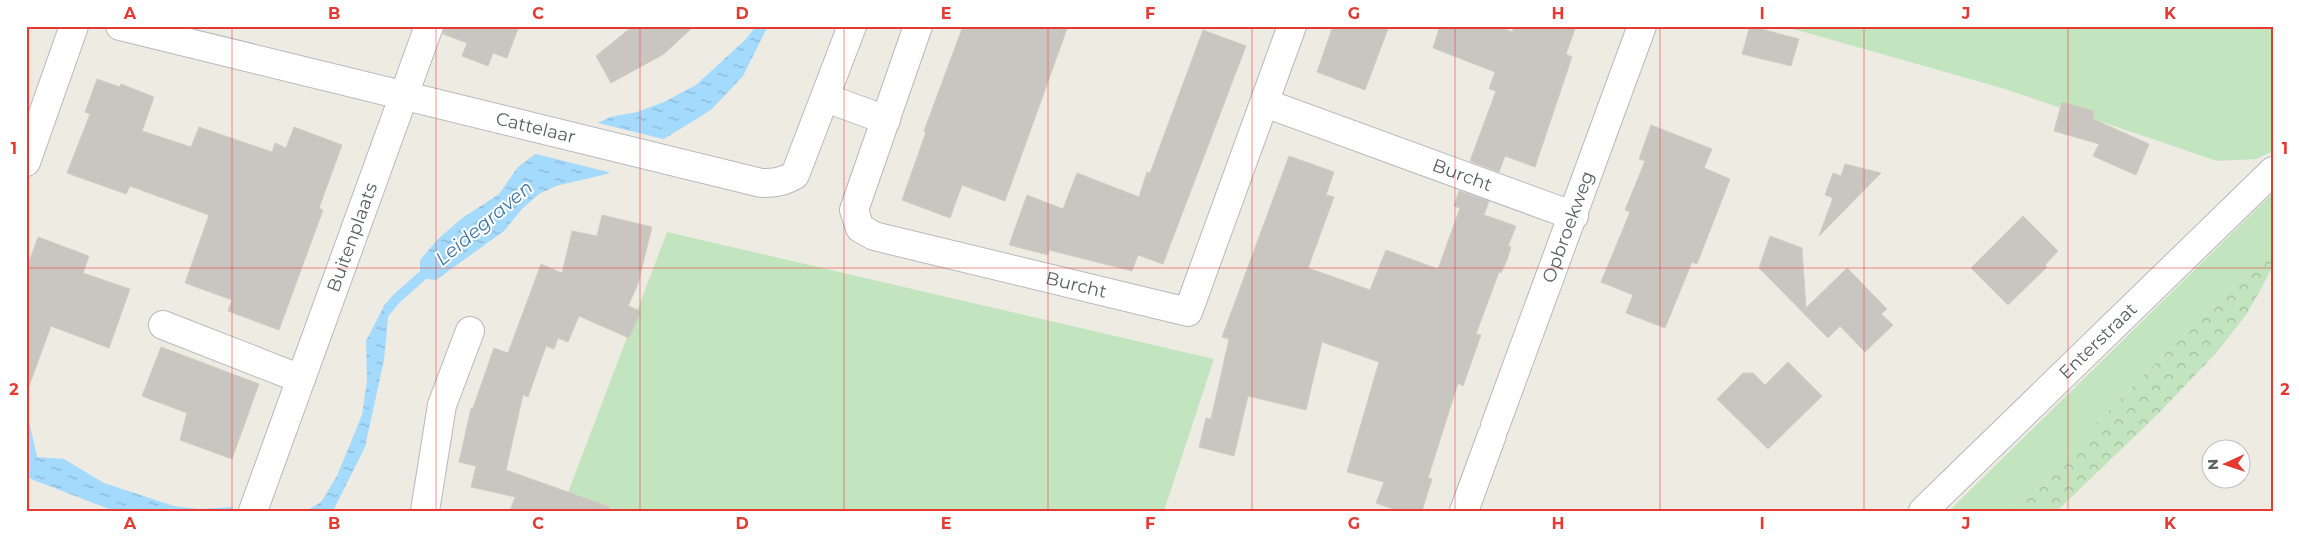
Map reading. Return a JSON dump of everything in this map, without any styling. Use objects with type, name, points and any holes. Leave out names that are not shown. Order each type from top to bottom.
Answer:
[{"type":"street","points":[[26,162],[74,26]]},
{"type":"street","name":"Cattelaar","points":[[120,26],[761,183],[784,181],[795,175],[852,26]]},
{"type":"street","name":"Buitenplaats","points":[[256,501],[429,26]]},
{"type":"street","name":"Burcht","points":[[918,26],[854,210],[860,228],[874,236],[1188,312],[1292,26]]},
{"type":"street","name":"Opbroekweg","points":[[1464,511],[1574,216],[1642,26]]},
{"type":"street","points":[[826,98],[886,120]]},
{"type":"street","name":"Burcht","points":[[1265,103],[1574,216]]},
{"type":"street","name":"Enterstraat","points":[[1923,511],[2273,171]]},
{"type":"street","points":[[163,325],[302,379]]},
{"type":"street","points":[[425,511],[442,405],[470,331]]},
{"type":"green space","points":[[1783,26],[2273,26],[2273,151],[2256,159],[2217,161],[2005,89]]},
{"type":"green space","points":[[2273,193],[2273,246],[2008,511],[1949,511]]},
{"type":"green space","points":[[667,232],[1214,359],[1164,511],[561,511]]},
{"type":"green space","points":[[2273,246],[2273,265],[2246,315],[2217,352],[2159,413],[2057,511],[2008,511]]},
{"type":"water","points":[[756,26],[768,26],[743,76],[711,110],[607,174],[556,186],[539,194],[522,209],[504,231],[436,280],[420,278],[420,260],[437,240],[461,219],[499,194],[518,167],[538,152],[610,117],[637,112],[664,102],[696,85],[745,40]]},
{"type":"water","points":[[394,298],[398,301],[388,317],[384,360],[365,447],[333,511],[306,511],[321,502],[337,476],[362,415],[367,380],[366,341],[385,304]]},
{"type":"water","points":[[26,422],[30,425],[37,457],[64,459],[104,483],[174,506],[200,509],[233,507],[232,511],[114,511],[31,479],[26,474]]},
{"type":"pier","points":[[594,122],[667,140],[612,173],[532,153]]},
{"type":"building","points":[[444,26],[519,26],[507,58],[493,53],[488,66],[462,56],[467,43],[443,34]]},
{"type":"building","points":[[633,26],[694,26],[664,54],[611,83],[596,56]]},
{"type":"building","points":[[963,26],[1068,26],[1005,201],[962,185],[950,218],[902,200],[926,132],[924,131]]},
{"type":"building","points":[[1333,26],[1389,26],[1365,90],[1317,72]]},
{"type":"building","points":[[1440,26],[1497,26],[1512,32],[1515,26],[1576,26],[1566,54],[1572,57],[1535,167],[1505,156],[1499,172],[1470,161],[1496,91],[1489,89],[1495,72],[1433,48]]},
{"type":"building","points":[[1750,26],[1799,39],[1791,66],[1742,54]]},
{"type":"building","points":[[1203,30],[1246,46],[1163,264],[1138,255],[1132,271],[1049,250],[1048,255],[1009,245],[1027,195],[1063,209],[1077,173],[1139,197],[1147,172],[1150,173]]},
{"type":"building","points":[[97,79],[120,87],[121,84],[154,97],[142,131],[191,147],[199,127],[272,152],[275,143],[286,148],[294,127],[342,145],[319,208],[323,210],[279,330],[228,311],[232,300],[185,283],[209,215],[130,186],[126,194],[67,173],[90,114],[85,112]]},
{"type":"building","points":[[2062,102],[2094,111],[2093,119],[2149,144],[2136,175],[2093,156],[2099,144],[2054,131]]},
{"type":"building","points":[[1651,125],[1712,149],[1704,168],[1730,179],[1697,264],[1692,262],[1665,328],[1626,313],[1633,295],[1601,282],[1630,212],[1625,210],[1645,161],[1639,159]]},
{"type":"building","points":[[1289,156],[1334,172],[1326,195],[1334,197],[1308,268],[1370,290],[1386,250],[1438,269],[1460,208],[1454,206],[1459,191],[1489,201],[1484,215],[1516,226],[1508,246],[1511,247],[1507,260],[1501,273],[1499,272],[1476,334],[1481,335],[1463,386],[1458,383],[1428,478],[1432,479],[1422,511],[1399,511],[1376,503],[1384,482],[1347,472],[1379,362],[1322,342],[1306,410],[1248,396],[1234,456],[1199,447],[1206,418],[1211,419],[1229,339],[1222,337]]},
{"type":"building","points":[[1845,164],[1881,173],[1819,236],[1833,198],[1825,195],[1833,173],[1841,176]]},
{"type":"building","points":[[602,215],[652,227],[638,284],[628,306],[641,311],[629,338],[579,316],[568,342],[558,338],[554,349],[546,346],[528,397],[523,395],[506,470],[610,507],[609,511],[510,511],[515,497],[471,487],[476,466],[459,462],[471,408],[473,408],[494,348],[508,353],[541,264],[562,273],[572,231],[597,236]]},
{"type":"building","points":[[2023,216],[2058,251],[2045,265],[2047,267],[2008,305],[1971,268]]},
{"type":"building","points":[[1770,236],[1802,248],[1806,308],[1847,268],[1887,309],[1881,314],[1893,325],[1865,352],[1840,326],[1828,338],[1759,268]]},
{"type":"building","points":[[38,237],[89,256],[83,273],[130,289],[109,348],[51,326],[29,386],[26,385],[26,270]]},
{"type":"building","points":[[161,347],[259,384],[232,459],[180,440],[187,413],[142,396]]},
{"type":"building","points":[[1788,362],[1822,396],[1768,449],[1717,399],[1743,373],[1753,373],[1765,385]]},
{"type":"waterway","name":"Leidegraven","points":[[388,309],[396,299],[430,269]]}]
